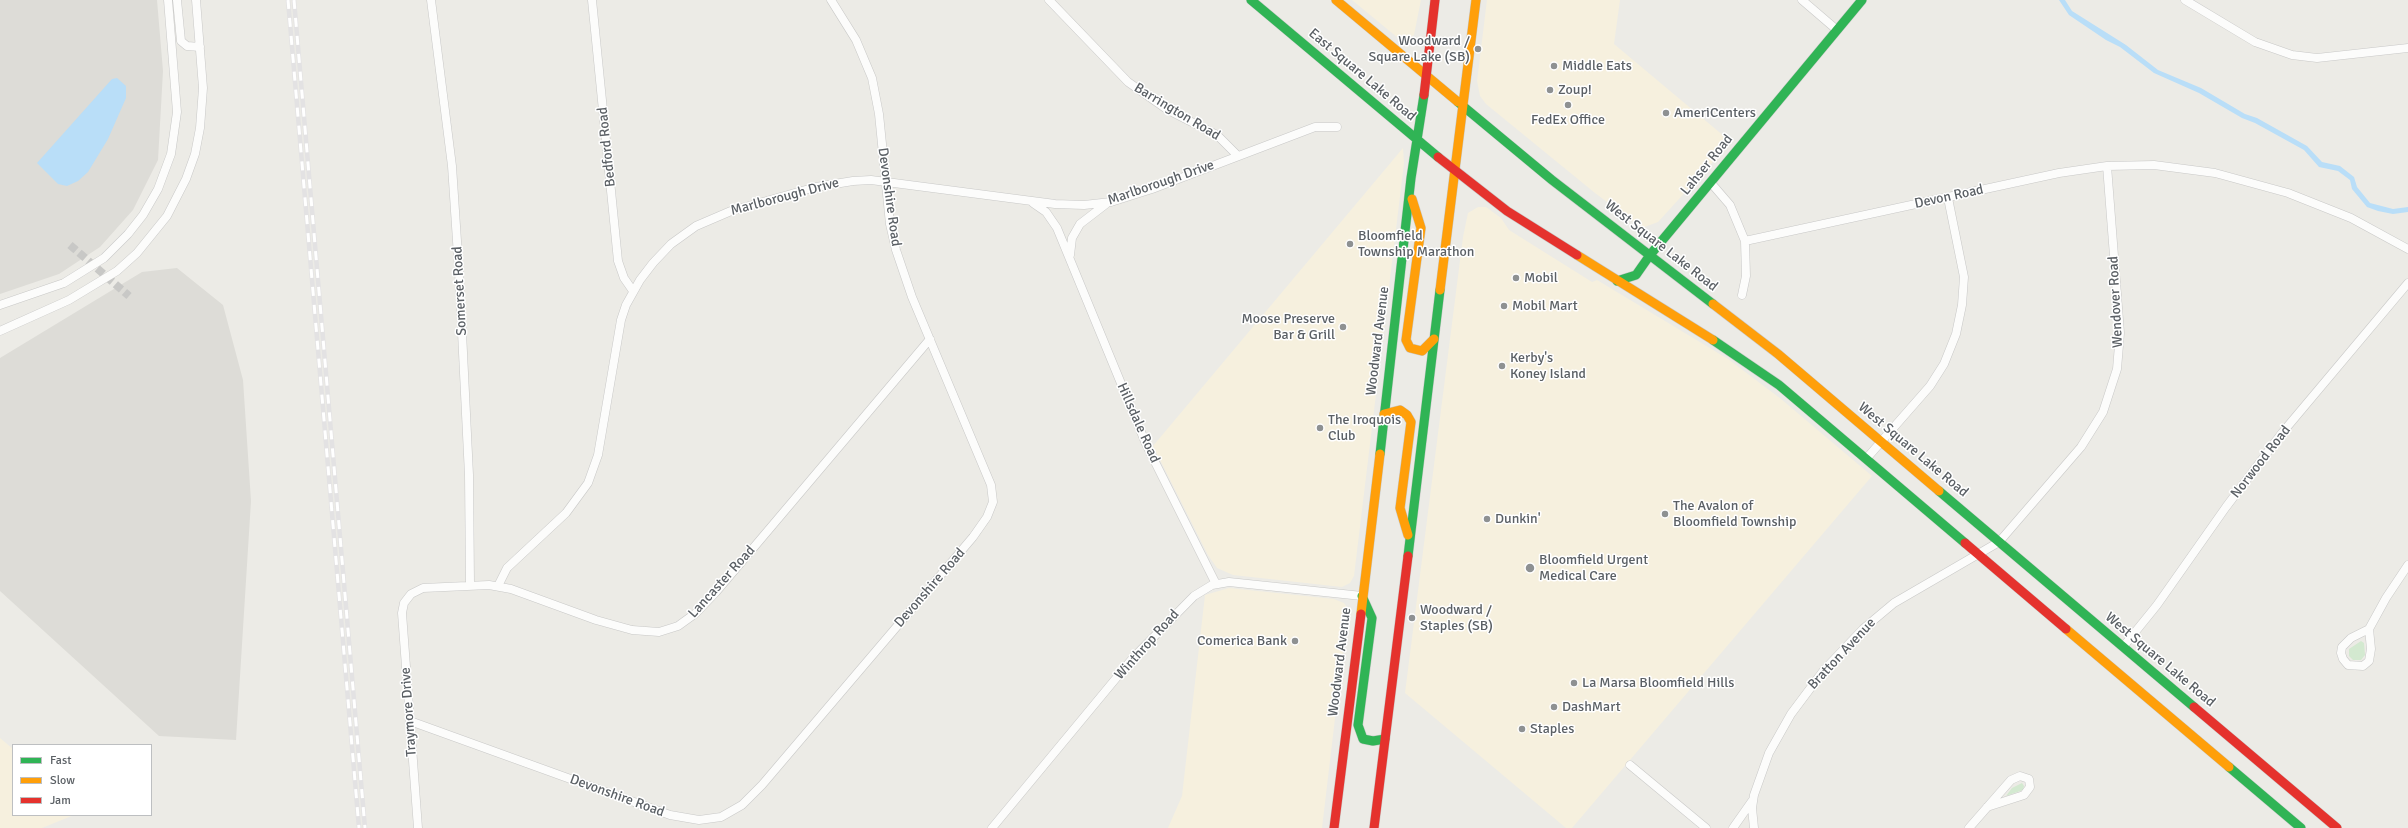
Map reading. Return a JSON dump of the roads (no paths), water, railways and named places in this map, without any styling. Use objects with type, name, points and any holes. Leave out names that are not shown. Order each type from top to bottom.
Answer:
[{"type":"main road","points":[[1336,0],[1463,105]]},
{"type":"main road","name":"Woodward Avenue","points":[[1334,828],[1362,596],[1371,537],[1410,194],[1427,76],[1435,0]]},
{"type":"main road","points":[[1472,0],[1475,10]]},
{"type":"main road","points":[[1374,828],[1476,0]]},
{"type":"main road","name":"Lahser Road","points":[[1617,281],[1636,275],[1650,255],[1862,0]]},
{"type":"main road","name":"East Square Lake Road","points":[[1254,1],[1455,171]]},
{"type":"main road","name":"West Square Lake Road","points":[[1463,105],[1552,180],[1760,340],[2337,828]]},
{"type":"main road","points":[[1455,171],[1518,219],[1756,368],[1866,459],[2300,828]]},
{"type":"main road","points":[[1410,194],[1420,228],[1406,340],[1410,348],[1422,350],[1434,339]]},
{"type":"main road","points":[[1384,414],[1400,410],[1407,415],[1411,422],[1400,508],[1410,540]]},
{"type":"main road","points":[[1362,596],[1372,618],[1358,725],[1363,739],[1373,741],[1385,739]]},
{"type":"street","points":[[0,306],[64,283],[104,258],[128,234],[143,215],[158,189],[171,154],[177,112],[168,0]]},
{"type":"street","points":[[177,0],[181,41],[187,46],[200,47]]},
{"type":"street","points":[[0,331],[69,300],[117,271],[137,254],[167,216],[186,179],[195,154],[200,128],[203,88],[196,0]]},
{"type":"street","name":"Somerset Road","points":[[431,0],[452,166],[459,263],[469,475],[470,584]]},
{"type":"street","name":"Bedford Road","points":[[592,0],[618,261],[624,278],[633,291]]},
{"type":"street","name":"Devonshire Road","points":[[410,721],[679,817],[706,820],[721,817],[734,811],[755,794],[973,537],[991,510],[993,496],[991,485],[930,339],[896,250],[885,182],[879,114],[872,78],[856,40],[831,0]]},
{"type":"street","name":"Barrington Road","points":[[1049,0],[1128,82],[1168,110],[1218,135],[1229,144],[1238,156]]},
{"type":"street","points":[[1802,0],[1838,30]]},
{"type":"street","points":[[2185,0],[2255,42],[2292,55],[2317,58],[2408,48]]},
{"type":"street","name":"Marlborough Drive","points":[[498,586],[502,574],[511,563],[570,509],[592,475],[598,455],[621,320],[633,291],[653,263],[671,244],[689,230],[710,219],[731,211],[825,184],[862,180],[1068,205],[1111,202],[1152,189],[1315,127],[1337,127]]},
{"type":"street","name":"Devon Road","points":[[1745,242],[2059,173],[2108,166],[2154,165],[2215,173],[2288,193],[2351,218],[2408,249]]},
{"type":"street","name":"Wendover Road","points":[[1978,554],[1999,542],[2088,437],[2103,412],[2113,386],[2118,359],[2120,333],[2108,166]]},
{"type":"street","points":[[1711,183],[1730,205],[1745,242],[1746,276],[1742,295]]},
{"type":"street","points":[[1866,459],[1930,386],[1944,364],[1956,334],[1962,305],[1964,277],[1948,198]]},
{"type":"street","name":"Hillsdale Road","points":[[1028,201],[1048,214],[1057,228],[1146,444],[1216,584]]},
{"type":"street","name":"Hillsdale Road","points":[[1070,258],[1072,238],[1080,224],[1092,213],[1111,202]]},
{"type":"street","name":"Norwood Road","points":[[2123,647],[2157,605],[2226,507],[2282,433],[2327,377],[2408,283]]},
{"type":"street","name":"Lancaster Road","points":[[408,597],[423,588],[470,584],[498,586],[596,620],[632,630],[659,632],[678,626],[696,613],[711,597],[930,339]]},
{"type":"street","name":"Bratton Avenue","points":[[1754,828],[1752,816],[1754,796],[1769,753],[1784,724],[1812,685],[1846,646],[1868,624],[1894,603],[1978,554]]},
{"type":"street","points":[[2369,629],[2351,638],[2342,647],[2343,659],[2354,667],[2363,666],[2369,661],[2371,649],[2369,629],[2386,598],[2408,565]]},
{"type":"street","name":"Winthrop Road","points":[[992,828],[1137,654],[1188,601],[1216,584],[1229,582],[1362,596]]},
{"type":"street","name":"Traymore Drive","points":[[408,597],[402,613],[418,828]]},
{"type":"street","points":[[1630,766],[1706,828]]},
{"type":"street","points":[[1969,828],[1987,807],[2014,777],[2023,776],[2030,781],[2030,787],[2024,795],[1987,807]]},
{"type":"street","name":"Bratton Avenue","points":[[1733,828],[1754,796]]},
{"type":"water","points":[[2059,0],[2065,0],[2072,11],[2126,45],[2158,70],[2201,88],[2245,114],[2257,118],[2307,146],[2322,162],[2340,166],[2354,177],[2357,187],[2370,203],[2393,209],[2408,207],[2408,212],[2393,214],[2367,207],[2352,189],[2350,180],[2338,171],[2319,167],[2304,150],[2255,123],[2242,118],[2199,93],[2154,73],[2120,47],[2106,40],[2069,15]]},
{"type":"water","points":[[117,78],[126,86],[126,98],[108,139],[88,172],[78,181],[67,186],[58,184],[37,163],[112,79]]},
{"type":"tunnel","points":[[70,245],[129,296]]},
{"type":"railway","points":[[288,0],[359,828]]},
{"type":"railway","points":[[294,0],[365,828]]},
{"type":"place","name":"Woodward / Square Lake (SB)","points":[[1478,49]]},
{"type":"place","name":"Middle Eats","points":[[1554,66]]},
{"type":"place","name":"Zoup!","points":[[1550,90]]},
{"type":"place","name":"FedEx Office","points":[[1568,105]]},
{"type":"place","name":"AmeriCenters","points":[[1666,113]]},
{"type":"place","name":"Bloomfield Township Marathon","points":[[1350,244]]},
{"type":"place","name":"Mobil","points":[[1516,278]]},
{"type":"place","name":"Mobil Mart","points":[[1504,306]]},
{"type":"place","name":"Moose Preserve Bar & Grill","points":[[1343,327]]},
{"type":"place","name":"Kerby's Koney Island","points":[[1502,366]]},
{"type":"place","name":"The Iroquois Club","points":[[1320,428]]},
{"type":"place","name":"The Avalon of Bloomfield Township","points":[[1665,514]]},
{"type":"place","name":"Dunkin'","points":[[1487,519]]},
{"type":"place","name":"Bloomfield Urgent Medical Care","points":[[1530,568]]},
{"type":"place","name":"Woodward / Staples (SB)","points":[[1412,618]]},
{"type":"place","name":"Comerica Bank","points":[[1295,641]]},
{"type":"place","name":"La Marsa Bloomfield Hills","points":[[1574,683]]},
{"type":"place","name":"DashMart","points":[[1554,707]]},
{"type":"place","name":"Staples","points":[[1522,729]]}]
